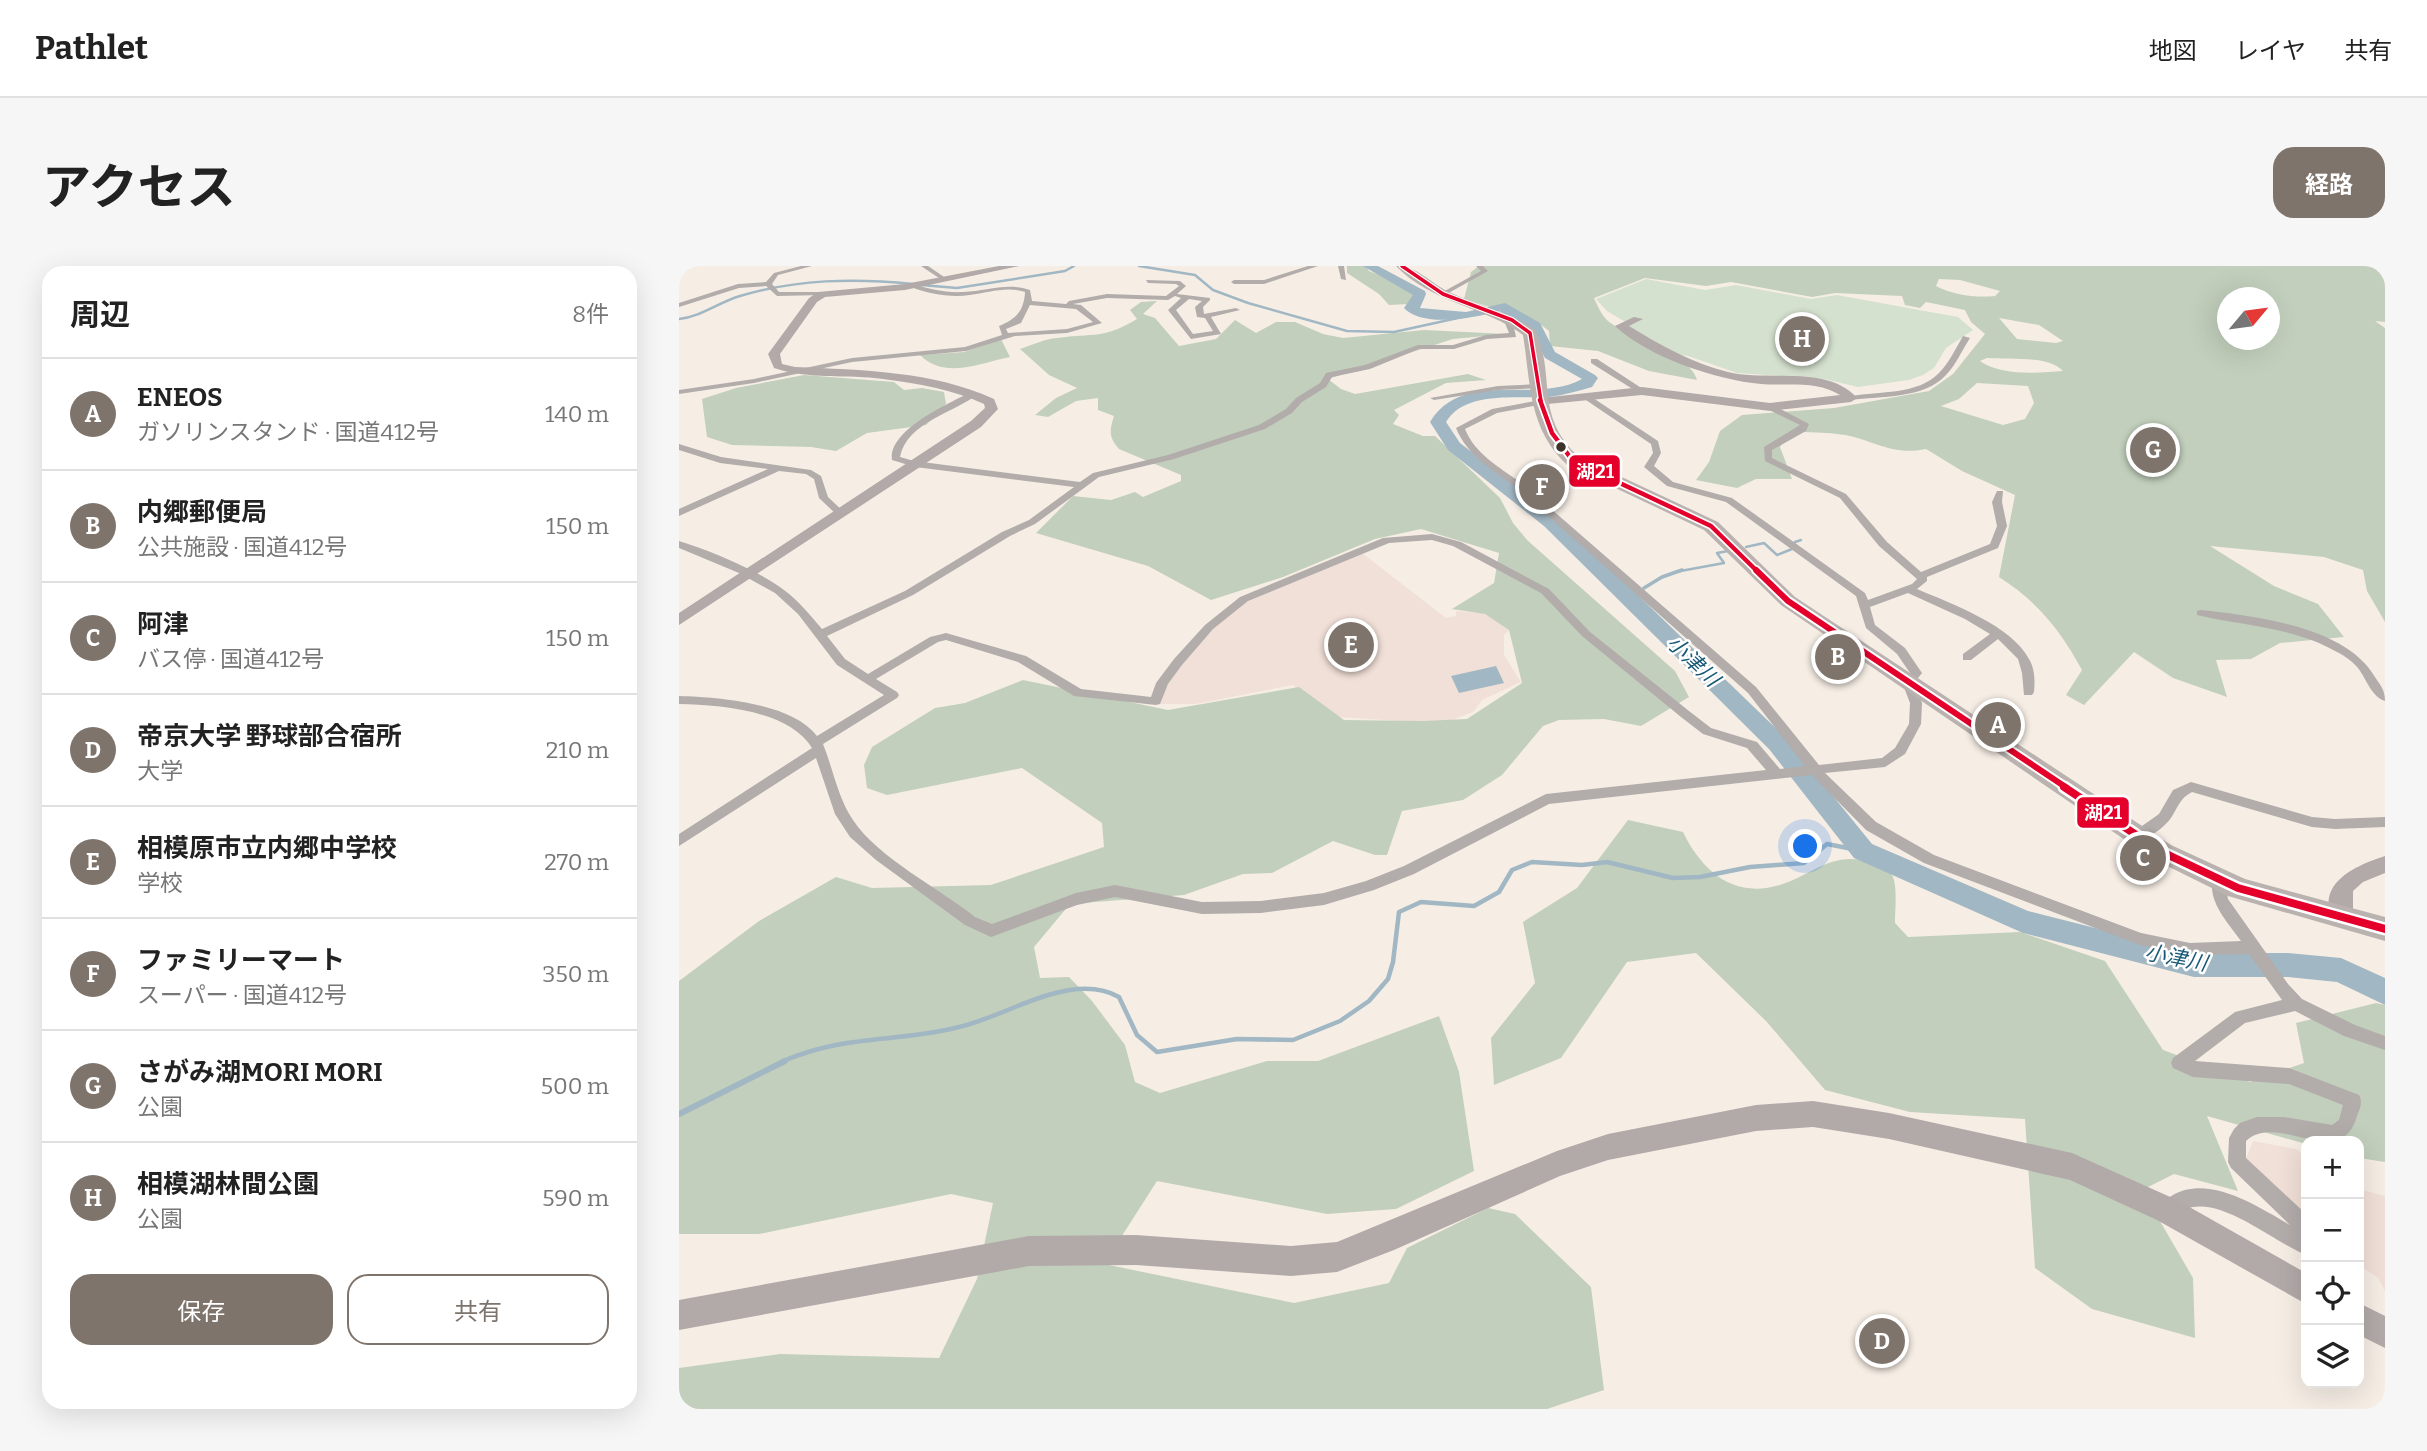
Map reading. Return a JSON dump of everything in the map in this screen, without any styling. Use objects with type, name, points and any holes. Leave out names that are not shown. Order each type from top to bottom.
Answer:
[{"type":"highway","points":[[1402,266],[1443,294],[1512,320],[1533,338],[1540,393],[1551,437],[1573,461],[1711,526],[1788,601],[2137,837],[2219,880],[2385,929]]},
{"type":"street","points":[[679,304],[744,285],[768,284],[776,274],[809,266]]},
{"type":"street","points":[[924,266],[944,279]]},
{"type":"street","points":[[768,284],[777,294],[822,294],[913,286],[1014,266]]},
{"type":"street","points":[[1234,282],[1264,282],[1315,266]]},
{"type":"street","points":[[1341,266],[1345,279]]},
{"type":"street","points":[[1443,294],[1485,271],[1479,266]]},
{"type":"street","points":[[1148,281],[1182,283],[1183,286],[1173,296]]},
{"type":"street","points":[[953,292],[1016,283]]},
{"type":"street","points":[[913,286],[953,292],[1028,291],[1028,303],[1018,321],[1002,328],[1006,336]]},
{"type":"street","points":[[679,620],[990,413],[990,401],[974,394],[875,374],[794,371],[778,366],[773,354],[813,300],[822,294]]},
{"type":"street","points":[[1064,304],[1107,296],[1173,296],[1187,297],[1208,299],[1199,307],[1218,332],[1191,337],[1172,310],[1187,297]]},
{"type":"street","points":[[679,392],[883,356],[966,349],[1006,336],[1067,331],[1098,323],[1080,307],[1028,303]]},
{"type":"street","points":[[1177,317],[1236,310]]},
{"type":"street","points":[[1638,319],[1621,326],[1663,352],[1680,356],[1714,374],[1736,379],[1830,385],[1851,398]]},
{"type":"street","points":[[819,635],[925,584],[1006,534],[1033,522],[1100,473],[1171,457],[1262,427],[1289,411],[1299,400],[1323,385],[1329,375],[1367,367],[1418,347],[1454,347],[1486,337],[1513,335],[1509,323],[1512,320]]},
{"type":"street","points":[[1434,398],[1498,388],[1584,396],[1642,391],[1770,407],[1851,398],[1916,388],[1928,383],[1942,375],[1966,338]]},
{"type":"street","points":[[1594,361],[1642,391]]},
{"type":"street","points":[[1540,393],[1460,428],[1462,434],[1479,457],[1517,484],[1752,690],[1817,771],[1862,820],[1929,859],[2140,939],[2182,948],[2256,951]]},
{"type":"street","points":[[974,394],[932,416],[903,441],[895,452],[895,458],[916,464],[1081,485]]},
{"type":"street","points":[[679,700],[725,702],[753,708],[796,727],[817,747],[857,835],[970,921],[991,931],[1076,899],[1115,891],[1202,908],[1261,907],[1324,899],[1402,873],[1546,799],[1878,764],[1894,758],[1915,724],[1916,703],[1908,682],[1916,673],[1915,668],[1901,651],[1870,625],[1861,595],[1729,500],[1670,484],[1650,470],[1657,453],[1655,443],[1584,396]]},
{"type":"street","points":[[1770,407],[1805,424],[1803,429],[1767,449],[1768,458],[1843,496],[1884,544],[1921,576],[1922,583],[1866,606]]},
{"type":"street","points":[[679,447],[720,460],[814,474],[820,482],[824,498],[840,513]]},
{"type":"street","points":[[679,513],[779,467]]},
{"type":"street","points":[[1921,576],[1994,546],[2002,526],[1997,502],[2000,493]]},
{"type":"street","points":[[868,679],[934,639],[946,636],[1022,659],[1078,694],[1156,701],[1162,683],[1178,662],[1209,627],[1244,599],[1388,540],[1432,537],[1457,544],[1545,591],[1586,634],[1692,719],[1715,734],[1752,746],[1777,774]]},
{"type":"street","points":[[679,544],[748,574],[795,604],[841,662],[893,695],[679,841]]},
{"type":"street","points":[[1908,589],[1954,609],[1996,635],[2021,656],[2028,668],[2028,692]]},
{"type":"street","points":[[2201,613],[2259,621],[2340,649],[2359,660],[2372,685],[2385,697]]},
{"type":"street","points":[[1968,657],[1996,635]]},
{"type":"street","points":[[2137,837],[2164,818],[2178,793],[2191,787],[2312,822],[2385,822]]},
{"type":"street","points":[[2342,918],[2338,901],[2340,890],[2354,876],[2385,864]]},
{"type":"street","points":[[2219,880],[2221,900],[2273,976],[2296,1004],[2350,1031],[2385,1042]]},
{"type":"street","points":[[2296,1004],[2241,1017],[2179,1063],[2193,1069],[2288,1076],[2353,1101],[2346,1125],[2335,1134],[2263,1125],[2245,1129],[2239,1136],[2237,1162],[2301,1222]]},
{"type":"street","points":[[679,1315],[1029,1251],[1136,1250],[1291,1261],[1337,1257],[1395,1236],[1557,1164],[1608,1147],[1704,1127],[1784,1115],[1832,1115],[2048,1160],[2107,1182],[2167,1210],[2301,1286]]},
{"type":"street","points":[[2167,1210],[2185,1199],[2215,1201],[2253,1215],[2301,1242]]},
{"type":"street","points":[[2364,1321],[2385,1333]]},
{"type":"shaded area","points":[[1362,553],[1446,618],[1456,616],[1456,611],[1482,613],[1511,628],[1504,635],[1504,655],[1521,682],[1482,700],[1473,712],[1442,724],[1339,717],[1316,707],[1293,685],[1196,704],[1158,704],[1168,684],[1214,623],[1254,597]]},
{"type":"shaded area","points":[[2253,1141],[2296,1149],[2301,1152],[2301,1227],[2275,1209],[2246,1159]]},
{"type":"shaded area","points":[[2364,1190],[2385,1196],[2385,1291],[2378,1278],[2364,1268]]},
{"type":"green space","points":[[1347,266],[1366,266],[1369,271],[1407,286],[1417,294],[1409,304],[1389,305],[1379,294],[1347,273]]},
{"type":"green space","points":[[1479,266],[2385,266],[2385,322],[2375,321],[2385,328],[2385,622],[2367,591],[2363,570],[2324,557],[2210,546],[2274,586],[2318,604],[2344,637],[2280,643],[2251,659],[2216,660],[2227,697],[2173,678],[2134,652],[2084,705],[2066,695],[2082,670],[2066,642],[2025,596],[1999,577],[2015,495],[1962,471],[1926,449],[1903,451],[1845,435],[1816,432],[1788,432],[1780,447],[1792,479],[1756,479],[1737,488],[1696,480],[1709,462],[1720,431],[1742,415],[1834,408],[1929,391],[1953,374],[1985,334],[1971,322],[1965,310],[1926,302],[1920,308],[1905,305],[1902,296],[1835,293],[1812,297],[1731,282],[1706,286],[1645,278],[1594,298],[1608,321],[1672,355],[1693,371],[1697,380],[1649,371],[1598,351],[1550,346],[1549,331],[1536,321],[1464,299],[1471,272]],"holes":[[[1939,279],[1960,280],[2000,291],[1995,296],[1957,294],[1936,286]],[[1999,318],[2039,325],[2063,341],[2056,343],[2017,339]],[[1987,358],[2038,360],[2048,362],[2063,371],[2009,371],[1980,361]],[[1977,383],[2028,386],[2034,403],[2025,419],[2003,425],[1941,406],[1959,399]]]},
{"type":"green space","points":[[1646,279],[1705,290],[1736,285],[1811,299],[1837,295],[1958,317],[1973,330],[1946,348],[1934,368],[1909,380],[1858,387],[1824,379],[1737,373],[1688,356],[1665,352],[1627,327],[1627,323],[1607,311],[1596,299]]},
{"type":"green space","points":[[1157,301],[1143,314],[1155,318],[1179,346],[1216,339],[1235,320],[1256,333],[1276,322],[1295,322],[1323,334],[1343,338],[1424,330],[1507,334],[1453,339],[1328,379],[1341,389],[1355,394],[1468,374],[1486,380],[1446,383],[1394,410],[1399,415],[1393,424],[1423,436],[1435,436],[1500,498],[1513,523],[1527,540],[1675,671],[1689,697],[1641,726],[1604,719],[1559,720],[1543,726],[1502,775],[1463,800],[1402,811],[1387,855],[1375,855],[1333,841],[1272,873],[1243,874],[1184,895],[1070,904],[1034,947],[1040,978],[1069,977],[1092,1001],[1125,1045],[1135,1082],[1160,1093],[1267,1061],[1318,1061],[1439,1016],[1459,1072],[1474,1171],[1396,1209],[1327,1214],[1157,1181],[1104,1264],[1294,1303],[1389,1283],[1407,1248],[1488,1208],[1515,1214],[1591,1287],[1604,1390],[1547,1409],[679,1409],[679,1368],[780,1354],[939,1358],[977,1279],[993,1203],[951,1194],[759,1234],[679,1234],[679,981],[759,921],[836,877],[872,888],[991,885],[1104,847],[1102,823],[1022,768],[887,795],[867,788],[864,765],[872,747],[935,708],[965,703],[1023,680],[1168,710],[1299,687],[1344,720],[1423,721],[1467,719],[1522,683],[1509,630],[1485,614],[1452,609],[1494,583],[1499,553],[1421,529],[1375,539],[1283,577],[1211,600],[1148,566],[1036,533],[1073,496],[1111,500],[1135,492],[1143,497],[1181,481],[1181,475],[1119,449],[1111,434],[1114,416],[1098,410],[1098,398],[1076,401],[1048,417],[1035,415],[1056,398],[1077,388],[1049,375],[1020,349],[1052,339],[1116,330],[1137,319],[1130,310],[1141,302]]},
{"type":"green space","points":[[1001,339],[1010,357],[974,366],[940,367],[920,355],[964,352]]},
{"type":"green space","points":[[804,375],[894,382],[904,390],[922,388],[944,392],[946,404],[926,425],[867,433],[836,451],[811,447],[732,445],[707,437],[702,399],[736,388]]},
{"type":"green space","points":[[1628,820],[1683,832],[1710,870],[1734,885],[1748,888],[1780,885],[1836,861],[1861,860],[1878,865],[1893,877],[1895,923],[1908,937],[2020,932],[2105,961],[2163,1050],[2250,1082],[2304,1063],[2296,1023],[2376,1003],[2385,1005],[2385,1162],[2364,1159],[2364,1136],[2301,1136],[2301,1143],[2207,1116],[2238,1191],[2174,1174],[2142,1190],[2193,1278],[2195,1338],[2092,1309],[2035,1268],[2025,1119],[1910,1112],[1825,1090],[1766,1021],[1696,953],[1627,962],[1561,1058],[1494,1085],[1491,1038],[1535,983],[1523,922],[1577,888]]},
{"type":"water","points":[[1496,666],[1504,683],[1459,693],[1451,676]]},
{"type":"waterway","points":[[921,285],[957,288],[1065,271],[1074,266]]},
{"type":"waterway","points":[[1139,266],[1195,275],[1213,290],[1248,303],[1347,331],[1394,332],[1467,316]]},
{"type":"waterway","name":"小津川","points":[[1369,266],[1420,294],[1411,308],[1416,312],[1467,316],[1500,306],[1515,313],[1535,326],[1550,355],[1590,378],[1587,384],[1559,391],[1487,395],[1470,399],[1445,411],[1438,422],[1454,446],[1551,522],[1777,743],[1863,851],[2023,921],[2194,965],[2288,965],[2341,970],[2385,992]]},
{"type":"waterway","points":[[679,319],[740,296],[783,286],[826,281],[913,284]]},
{"type":"waterway","points":[[1795,542],[1801,540]]},
{"type":"waterway","points":[[1746,547],[1764,543],[1777,555],[1792,549]]},
{"type":"waterway","points":[[1678,572],[1724,563],[1717,553],[1728,551]]},
{"type":"waterway","points":[[1678,572],[1682,570]]},
{"type":"waterway","points":[[1644,588],[1678,572]]},
{"type":"waterway","points":[[781,1062],[826,1047],[955,1028],[1062,991],[1083,989],[1104,991],[1119,997],[1137,1035],[1157,1052],[1237,1039],[1293,1040],[1340,1021],[1369,1001],[1388,979],[1393,962],[1399,912],[1421,902],[1474,906],[1499,892],[1512,870],[1532,862],[1582,865],[1607,862],[1673,878],[1700,877],[1750,867],[1804,863],[1827,844],[1863,851]]},
{"type":"waterway","points":[[679,1114],[785,1061]]},
{"type":"transit line","name":"湖21","points":[[1402,266],[1443,294],[1512,320],[1530,333],[1537,385],[1545,418],[1561,447],[1573,461],[1711,526],[1788,601],[2162,852],[2238,888],[2385,929]]},
{"type":"place","name":"相模湖林間公園","points":[[1802,339]]},
{"type":"place","name":"さがみ湖MORI MORI","points":[[2153,450]]},
{"type":"place","name":"ファミリーマート","points":[[1542,487]]},
{"type":"place","name":"相模原市立内郷中学校","points":[[1351,645]]},
{"type":"place","name":"内郷郵便局","points":[[1838,657]]},
{"type":"place","name":"ENEOS","points":[[1998,725]]},
{"type":"place","name":"阿津","points":[[2143,858]]},
{"type":"place","name":"帝京大学 野球部合宿所","points":[[1882,1341]]}]
